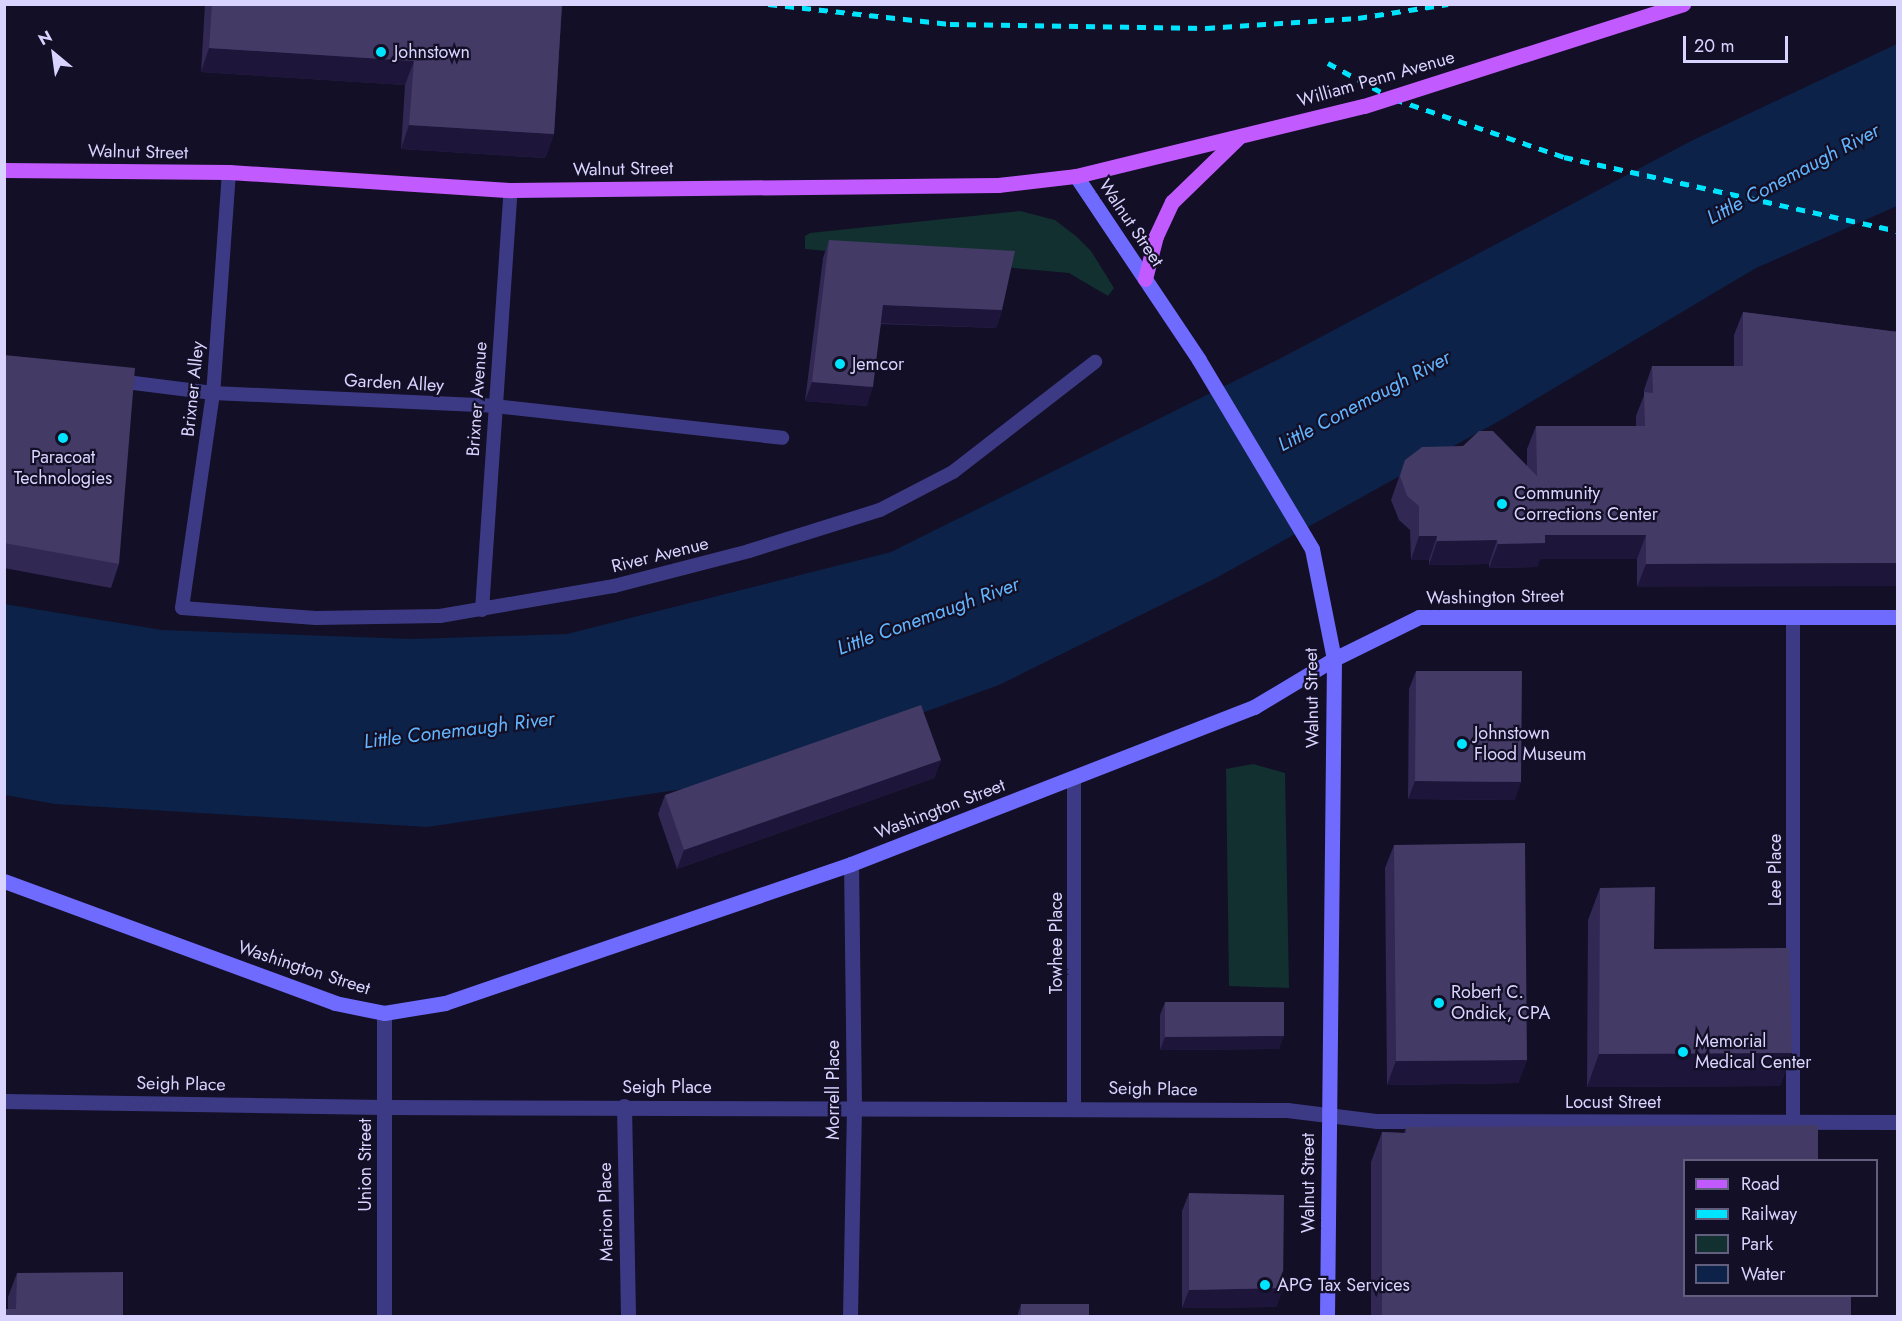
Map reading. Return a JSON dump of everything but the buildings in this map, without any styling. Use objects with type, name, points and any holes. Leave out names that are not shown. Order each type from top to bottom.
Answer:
[{"type":"main road","name":"William Penn Avenue","points":[[1076,176],[1364,106],[1683,4]]},
{"type":"main road","points":[[1145,279],[1156,236],[1172,202],[1241,136]]},
{"type":"main road","name":"Walnut Street","points":[[4,170],[229,172],[511,190],[998,185],[1076,176],[1199,360],[1312,549],[1334,659],[1327,1317]]},
{"type":"main road","name":"Washington Street","points":[[4,881],[335,1003],[384,1013],[445,1003],[851,864],[1254,707],[1334,659],[1419,617],[1898,617]]},
{"type":"street","name":"Morrell Place","points":[[850,1317],[854,1107],[851,864]]},
{"type":"street","name":"Union Street","points":[[384,1013],[384,1317]]},
{"type":"street","name":"Seigh Place","points":[[4,1101],[384,1107],[1287,1110],[1328,1117]]},
{"type":"street","name":"Marion Place","points":[[624,1106],[627,1317]]},
{"type":"street","name":"Locust Street","points":[[1328,1117],[1377,1121],[1898,1122]]},
{"type":"lane","name":"Brixner Alley","points":[[182,608],[213,393],[229,172]]},
{"type":"lane","name":"Brixner Avenue","points":[[482,610],[494,406],[511,190]]},
{"type":"lane","name":"River Avenue","points":[[182,608],[316,618],[440,616],[614,586],[749,551],[880,510],[953,472],[1095,362]]},
{"type":"lane","name":"Garden Alley","points":[[97,379],[213,393],[494,406],[782,438]]},
{"type":"lane","name":"Lee Place","points":[[1793,617],[1793,1122]]},
{"type":"lane","name":"Towhee Place","points":[[1074,778],[1074,1108]]},
{"type":"green space","points":[[1020,211],[1055,220],[1077,237],[1091,251],[1114,288],[1108,296],[1069,273],[805,249],[805,236],[810,233]]},
{"type":"green space","points":[[1253,764],[1285,773],[1289,988],[1229,986],[1226,769]]},
{"type":"water","name":"Little Conemaugh River","points":[[1897,44],[1897,206],[1756,268],[1499,421],[1216,578],[999,685],[731,782],[427,827],[55,804],[5,795],[4,604],[162,630],[412,639],[567,634],[891,552],[1283,357],[1691,141]]},
{"type":"railway","points":[[768,4],[950,24],[1206,28],[1358,18],[1448,4]]},
{"type":"railway","points":[[1328,63],[1394,99],[1564,157],[1898,231]]},
{"type":"place","name":"Johnstown","points":[[381,52]]},
{"type":"place","name":"Jemcor","points":[[840,364]]},
{"type":"place","name":"Paracoat Technologies","points":[[63,438]]},
{"type":"place","name":"Community Corrections Center","points":[[1502,504]]},
{"type":"place","name":"Johnstown Flood Museum","points":[[1462,744]]},
{"type":"place","name":"Robert C. Ondick, CPA","points":[[1439,1003]]},
{"type":"place","name":"Memorial Medical Center","points":[[1683,1052]]},
{"type":"place","name":"APG Tax Services","points":[[1265,1285]]}]
